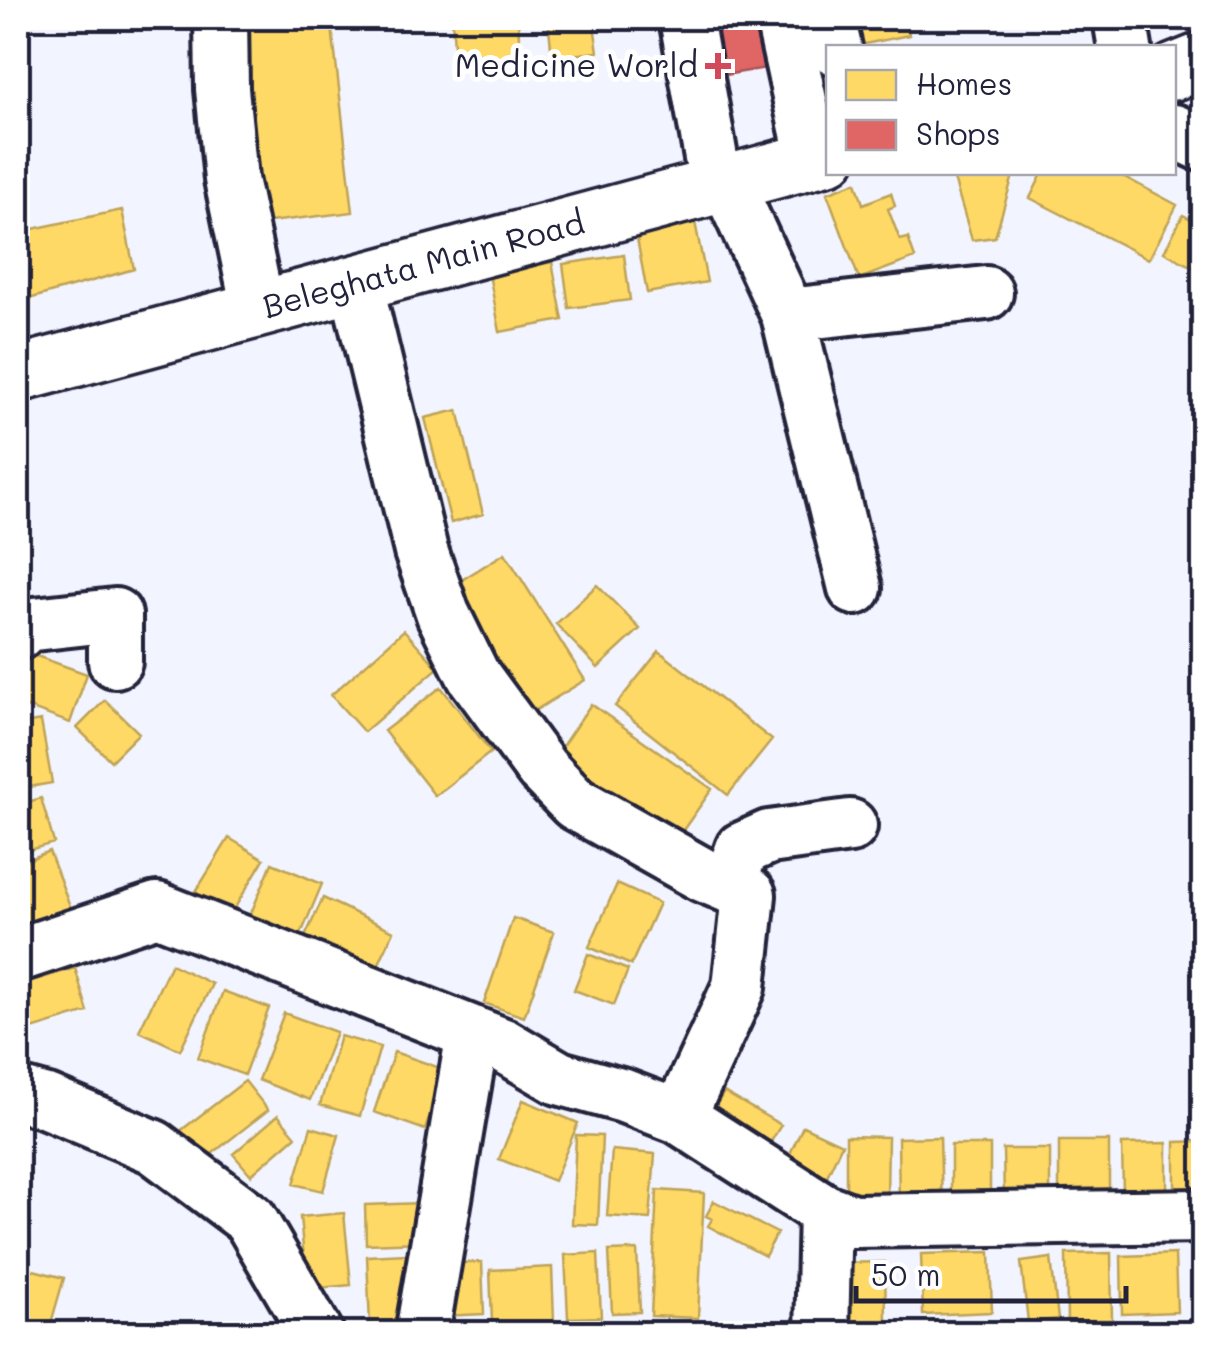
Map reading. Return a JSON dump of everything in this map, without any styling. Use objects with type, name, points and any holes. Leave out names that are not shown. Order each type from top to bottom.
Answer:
[{"type":"main road","points":[[1176,71],[1204,60]]},
{"type":"main road","name":"Beleghata Main Road","points":[[18,374],[820,158]]},
{"type":"street","points":[[221,18],[222,89],[232,179],[258,309]]},
{"type":"street","points":[[686,18],[722,184],[788,315],[854,588]]},
{"type":"street","points":[[782,18],[820,158]]},
{"type":"street","points":[[828,18],[834,45]]},
{"type":"street","points":[[1120,18],[1124,45]]},
{"type":"street","points":[[1176,133],[1204,145]]},
{"type":"street","points":[[356,283],[422,552],[442,614],[473,675],[542,769],[576,803],[728,886],[742,850],[769,837],[850,826]]},
{"type":"street","points":[[788,315],[986,293]]},
{"type":"street","points":[[18,633],[25,625],[116,615],[116,661]]},
{"type":"street","points":[[679,1118],[740,987],[749,895]]},
{"type":"street","points":[[18,955],[157,909],[473,1032],[559,1078],[624,1096],[679,1118],[825,1211],[852,1221],[1204,1216]]},
{"type":"street","points":[[422,1334],[473,1032]]},
{"type":"street","points":[[18,1094],[154,1146],[250,1218],[317,1334]]},
{"type":"street","points":[[822,1334],[825,1211]]},
{"type":"building: Homes","points":[[243,18],[331,18],[353,212],[244,225]]},
{"type":"building: Homes","points":[[452,18],[518,18],[520,57],[455,62]]},
{"type":"building: Homes","points":[[548,18],[593,18],[598,52],[552,57]]},
{"type":"building: Homes","points":[[839,18],[906,18],[909,35],[844,45]]},
{"type":"building: Homes","points":[[953,175],[1013,175],[995,237],[972,240]]},
{"type":"building: Homes","points":[[1042,175],[1121,175],[1177,205],[1149,259],[1030,198]]},
{"type":"building: Homes","points":[[856,182],[863,204],[891,193],[895,206],[888,209],[900,240],[908,238],[915,258],[859,279],[827,193]]},
{"type":"building: Homes","points":[[122,210],[134,269],[18,302],[18,232]]},
{"type":"building: Homes","points":[[1183,215],[1204,226],[1204,273],[1164,252]]},
{"type":"building: Homes","points":[[695,222],[707,282],[647,293],[636,233]]},
{"type":"building: Homes","points":[[624,255],[630,300],[569,308],[563,264]]},
{"type":"building: Homes","points":[[552,262],[563,320],[500,332],[489,274]]},
{"type":"building: Homes","points":[[458,410],[483,514],[451,523],[425,418]]},
{"type":"building: Homes","points":[[505,553],[585,680],[521,719],[441,593]]},
{"type":"building: Homes","points":[[597,585],[640,629],[598,668],[556,624]]},
{"type":"building: Homes","points":[[404,630],[438,668],[364,732],[331,695]]},
{"type":"building: Homes","points":[[659,651],[772,740],[728,795],[615,706]]},
{"type":"building: Homes","points":[[28,653],[87,674],[70,723],[18,704],[18,680]]},
{"type":"building: Homes","points":[[441,687],[491,752],[435,796],[384,731]]},
{"type":"building: Homes","points":[[105,700],[139,733],[111,761],[77,728]]},
{"type":"building: Homes","points":[[591,704],[712,789],[674,843],[554,758]]},
{"type":"building: Homes","points":[[41,721],[52,783],[18,789],[18,725]]},
{"type":"building: Homes","points":[[41,798],[54,843],[18,853],[18,805]]},
{"type":"building: Homes","points":[[229,838],[264,859],[221,931],[185,909]]},
{"type":"building: Homes","points":[[49,851],[73,914],[28,932],[18,905],[18,864]]},
{"type":"building: Homes","points":[[272,863],[322,884],[291,958],[241,937]]},
{"type":"building: Homes","points":[[617,884],[659,903],[631,965],[589,947]]},
{"type":"building: Homes","points":[[323,898],[394,931],[368,987],[297,954]]},
{"type":"building: Homes","points":[[513,918],[554,932],[524,1017],[484,1003]]},
{"type":"building: Homes","points":[[588,954],[628,970],[614,1005],[574,990]]},
{"type":"building: Homes","points":[[171,964],[212,984],[180,1050],[139,1031]]},
{"type":"building: Homes","points":[[75,968],[88,1012],[32,1029],[18,985]]},
{"type":"building: Homes","points":[[223,991],[269,1008],[244,1075],[198,1058]]},
{"type":"building: Homes","points":[[284,1013],[336,1032],[310,1100],[258,1080]]},
{"type":"building: Homes","points":[[340,1036],[380,1047],[360,1116],[320,1105]]},
{"type":"building: Homes","points":[[394,1052],[446,1070],[425,1130],[374,1112]]},
{"type":"building: Homes","points":[[245,1081],[268,1110],[199,1164],[175,1135]]},
{"type":"building: Homes","points":[[724,1092],[781,1125],[760,1160],[703,1127]]},
{"type":"building: Homes","points":[[523,1100],[578,1123],[554,1181],[499,1159]]},
{"type":"building: Homes","points":[[278,1115],[296,1136],[251,1175],[233,1154]]},
{"type":"building: Homes","points":[[803,1126],[842,1144],[820,1191],[781,1173]]},
{"type":"building: Homes","points":[[311,1127],[339,1135],[323,1191],[294,1184]]},
{"type":"building: Homes","points":[[576,1135],[602,1136],[598,1225],[572,1224]]},
{"type":"building: Homes","points":[[846,1136],[888,1137],[887,1200],[846,1200]]},
{"type":"building: Homes","points":[[940,1137],[942,1203],[899,1204],[898,1138]]},
{"type":"building: Homes","points":[[1059,1141],[1109,1141],[1109,1199],[1059,1199]]},
{"type":"building: Homes","points":[[1204,1141],[1204,1195],[1175,1195],[1175,1142]]},
{"type":"building: Homes","points":[[1167,1143],[1167,1193],[1123,1194],[1122,1144]]},
{"type":"building: Homes","points":[[951,1145],[990,1145],[990,1202],[951,1202]]},
{"type":"building: Homes","points":[[1003,1149],[1050,1149],[1050,1199],[1004,1200]]},
{"type":"building: Homes","points":[[612,1150],[655,1154],[650,1219],[607,1216]]},
{"type":"building: Homes","points":[[657,1190],[704,1193],[698,1318],[651,1316]]},
{"type":"building: Homes","points":[[714,1201],[777,1233],[765,1256],[708,1226],[712,1219],[706,1216]]},
{"type":"building: Homes","points":[[422,1203],[423,1242],[366,1244],[365,1205]]},
{"type":"building: Homes","points":[[344,1213],[351,1285],[307,1289],[300,1217]]},
{"type":"building: Homes","points":[[637,1250],[640,1312],[612,1313],[609,1251]]},
{"type":"building: Homes","points":[[990,1252],[992,1312],[923,1315],[921,1254]]},
{"type":"building: Homes","points":[[598,1253],[601,1317],[568,1318],[565,1255]]},
{"type":"building: Homes","points":[[1111,1253],[1112,1320],[1067,1321],[1066,1254]]},
{"type":"building: Homes","points":[[406,1254],[409,1324],[370,1326],[367,1256]]},
{"type":"building: Homes","points":[[1175,1254],[1177,1312],[1122,1314],[1121,1256]]},
{"type":"building: Homes","points":[[1051,1258],[1058,1319],[1028,1322],[1021,1262]]},
{"type":"building: Homes","points":[[482,1262],[484,1314],[442,1316],[440,1264]]},
{"type":"building: Homes","points":[[885,1262],[886,1322],[833,1323],[832,1263]]},
{"type":"building: Homes","points":[[18,1266],[64,1278],[49,1330],[18,1322]]},
{"type":"building: Homes","points":[[552,1267],[554,1321],[492,1323],[490,1270]]},
{"type":"building: Shops","points":[[698,18],[770,18],[778,66],[707,78]]},
{"type":"place","name":"Medicine World","points":[[718,66]]}]
